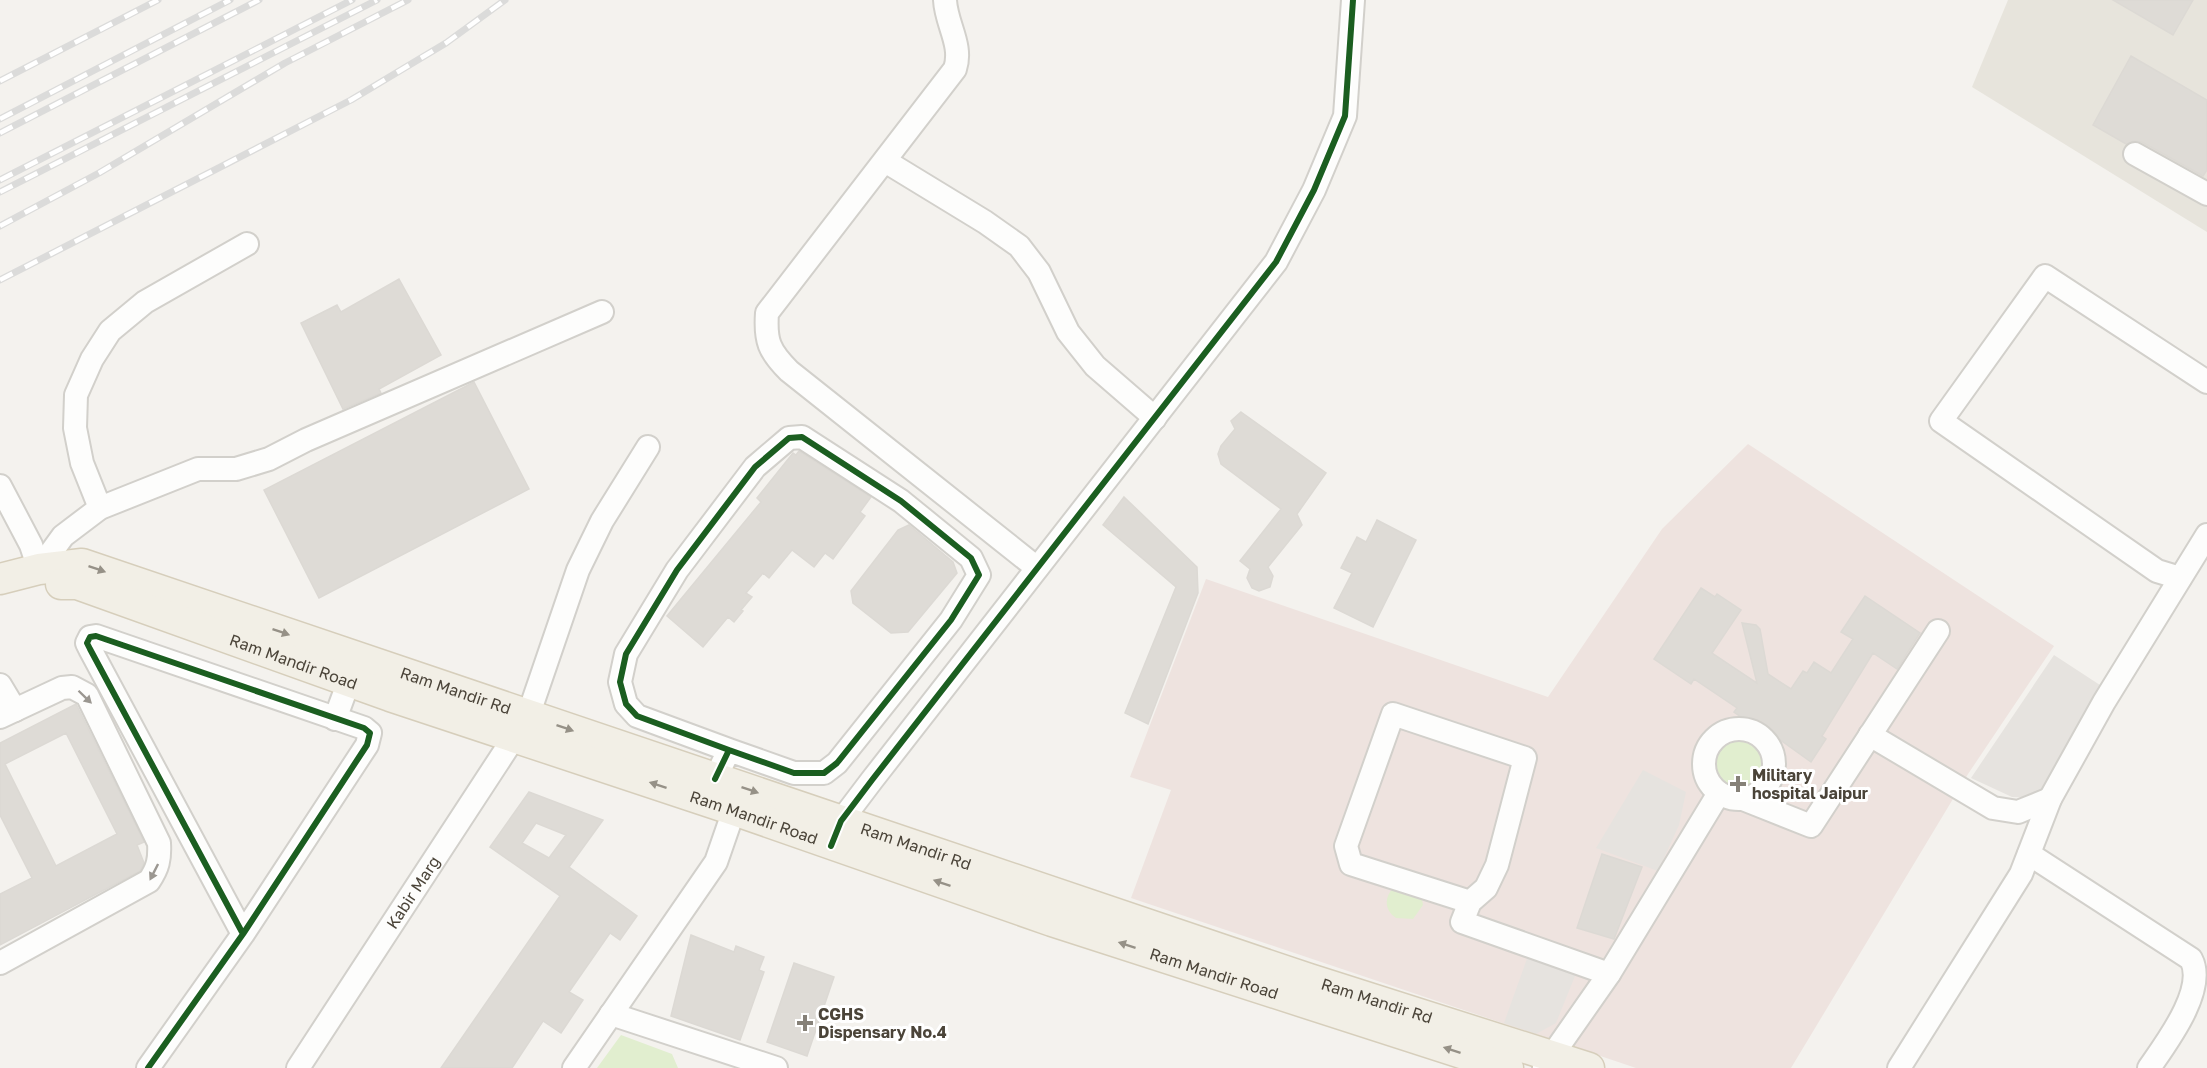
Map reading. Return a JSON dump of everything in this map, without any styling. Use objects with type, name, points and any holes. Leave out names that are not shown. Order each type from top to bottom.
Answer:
[{"type":"main road","name":"Ram Mandir Rd","points":[[0,579],[39,569],[82,564],[353,670],[521,727],[715,779],[836,834],[1309,979],[1547,1062],[1589,1068]]},
{"type":"main road","name":"Ram Mandir Road","points":[[0,597],[32,584],[77,584],[353,670]]},
{"type":"main road","name":"Ram Mandir Road","points":[[521,727],[734,810],[836,834],[1052,921],[1508,1068]]},
{"type":"street","points":[[945,0],[956,45],[958,61],[955,69],[767,313],[765,336],[775,357],[789,371],[1037,568]]},
{"type":"street","points":[[836,834],[1037,568],[1276,262],[1314,190],[1346,116],[1353,0]]},
{"type":"street","points":[[2135,154],[2207,194]]},
{"type":"street","points":[[885,161],[985,222],[1018,246],[1039,272],[1068,332],[1095,366],[1155,418]]},
{"type":"street","points":[[100,508],[82,463],[75,428],[76,395],[92,359],[110,331],[145,302],[247,244]]},
{"type":"street","points":[[2180,578],[2157,571],[1941,422],[2045,276],[2207,382]]},
{"type":"street","points":[[39,569],[63,536],[100,508],[198,469],[236,469],[269,459],[306,440],[602,312]]},
{"type":"street","points":[[802,437],[901,501],[971,558],[979,575],[951,620],[837,763],[824,773],[794,773],[729,750],[637,716],[626,704],[620,682],[626,654],[677,570],[755,467],[789,438],[802,437]]},
{"type":"street","name":"Kabir Marg","points":[[298,1068],[521,727],[578,570],[602,521],[648,447]]},
{"type":"street","points":[[0,486],[31,545],[39,569]]},
{"type":"street","points":[[1899,1068],[2021,874],[2050,799],[2104,702],[2207,535]]},
{"type":"street","points":[[1743,799],[1754,796],[1768,784],[1773,773],[1774,761],[1766,742],[1747,730],[1735,729],[1723,732],[1710,743],[1705,754],[1704,767],[1707,778],[1719,793],[1731,798],[1743,799],[1811,826],[1938,631]]},
{"type":"street","points":[[148,1068],[243,934],[370,739],[368,730],[96,636],[88,639],[88,646],[243,934]]},
{"type":"street","points":[[335,719],[353,670]]},
{"type":"street","points":[[0,685],[7,714],[62,688],[72,687],[87,695],[159,843],[160,856],[158,869],[149,881],[0,963]]},
{"type":"street","points":[[1470,902],[1351,864],[1346,846],[1393,714],[1525,758],[1497,865],[1486,888],[1470,902],[1462,922],[1609,974]]},
{"type":"street","points":[[1870,735],[1993,808],[2018,812],[2050,799]]},
{"type":"street","points":[[715,779],[729,750]]},
{"type":"street","points":[[1547,1062],[1609,974],[1719,793]]},
{"type":"street","points":[[574,1068],[716,862],[734,810]]},
{"type":"street","points":[[2029,854],[2191,959],[2199,968],[2201,981],[2193,1006],[2149,1068]]},
{"type":"street","points":[[611,1014],[776,1068]]},
{"type":"shaded area","points":[[2008,0],[2207,0],[2207,232],[1972,87]]},
{"type":"shaded area","points":[[1748,444],[2054,646],[1968,774],[1791,1068],[1636,1068],[1131,898],[1171,790],[1130,777],[1206,579],[1548,697],[1662,529]]},
{"type":"shaded area","points":[[2054,655],[2103,687],[2042,798],[2012,797],[1971,778]]},
{"type":"shaded area","points":[[1643,770],[1686,792],[1679,825],[1658,871],[1596,848]]},
{"type":"shaded area","points":[[1529,953],[1577,971],[1556,1023],[1536,1034],[1504,1023]]},
{"type":"green space","points":[[1738,734],[1755,739],[1763,747],[1768,764],[1763,781],[1755,789],[1738,794],[1721,789],[1713,781],[1708,764],[1713,747],[1721,739]]},
{"type":"green space","points":[[1394,887],[1421,894],[1423,905],[1413,919],[1396,918],[1389,911],[1387,899]]},
{"type":"green space","points":[[621,1035],[672,1054],[678,1068],[597,1068]]},
{"type":"building","points":[[2113,0],[2193,0],[2173,35]]},
{"type":"building","points":[[2131,56],[2207,100],[2207,170],[2203,176],[2142,142],[2134,141],[2126,144],[2093,125]]},
{"type":"building","points":[[399,279],[441,355],[379,389],[381,393],[343,409],[301,323],[337,305],[341,312]]},
{"type":"building","points":[[474,382],[529,489],[319,598],[264,490]]},
{"type":"building","points":[[1241,412],[1326,473],[1297,514],[1302,525],[1268,567],[1273,576],[1270,587],[1259,591],[1252,588],[1247,578],[1250,569],[1240,561],[1281,509],[1221,464],[1218,454],[1221,446],[1235,429],[1231,421]]},
{"type":"building","points":[[799,451],[871,497],[860,512],[865,516],[833,559],[825,553],[814,567],[792,550],[769,578],[763,573],[746,593],[752,597],[741,610],[743,611],[734,622],[728,617],[703,647],[667,616],[761,502],[757,498],[793,453],[796,455]]},
{"type":"building","points":[[1124,497],[1197,567],[1198,593],[1148,724],[1125,713],[1176,587],[1103,525]]},
{"type":"building","points":[[1377,520],[1416,540],[1373,627],[1334,608],[1352,573],[1341,568],[1357,537],[1366,542]]},
{"type":"building","points":[[909,525],[953,562],[957,573],[908,632],[891,633],[853,603],[851,591],[898,530]]},
{"type":"building","points":[[1701,588],[1715,597],[1717,594],[1741,610],[1712,653],[1757,683],[1742,623],[1756,625],[1760,629],[1768,674],[1791,689],[1803,671],[1807,673],[1814,662],[1831,673],[1853,639],[1841,632],[1865,596],[1920,633],[1897,669],[1873,653],[1822,736],[1826,739],[1811,762],[1768,731],[1755,727],[1734,712],[1737,708],[1694,679],[1691,684],[1654,659]]},
{"type":"building","points":[[76,704],[144,842],[137,845],[144,863],[140,871],[0,945],[0,894],[32,878],[0,815],[0,743]],"holes":[[[66,733],[117,834],[56,866],[5,764]]]},
{"type":"building","points":[[529,792],[603,820],[569,867],[637,916],[620,940],[610,933],[569,992],[583,1000],[561,1033],[543,1021],[512,1068],[441,1068],[560,896],[490,847]],"holes":[[[536,823],[566,835],[549,858],[522,843]]]},
{"type":"building","points":[[1602,854],[1642,867],[1614,939],[1577,928]]},
{"type":"building","points":[[691,935],[734,952],[736,946],[764,957],[759,970],[764,972],[740,1040],[671,1016]]},
{"type":"building","points":[[794,963],[834,977],[807,1056],[767,1042]]},
{"type":"railway","points":[[0,81],[158,0]]},
{"type":"railway","points":[[0,119],[230,0]]},
{"type":"railway","points":[[0,133],[259,0]]},
{"type":"railway","points":[[0,180],[352,0]]},
{"type":"railway","points":[[0,192],[377,0]]},
{"type":"railway","points":[[0,226],[99,173],[285,63],[408,0]]},
{"type":"railway","points":[[0,280],[351,100],[446,43],[505,0]]},
{"type":"cycle path","points":[[831,846],[841,821],[872,780],[1276,262],[1314,190],[1345,116],[1353,0]]},
{"type":"cycle path","points":[[715,779],[729,750],[794,773],[824,773],[837,763],[951,620],[979,575],[971,558],[901,501],[802,437],[789,438],[755,467],[677,570],[626,654],[620,682],[626,704],[637,716],[729,750]]},
{"type":"cycle path","points":[[148,1068],[243,934],[367,745],[370,733],[364,728],[96,636],[90,637],[87,643],[90,649],[243,934]]},
{"type":"place","name":"Military hospital Jaipur","points":[[1738,784]]},
{"type":"place","name":"CGHS Dispensary No.4","points":[[805,1023]]}]
